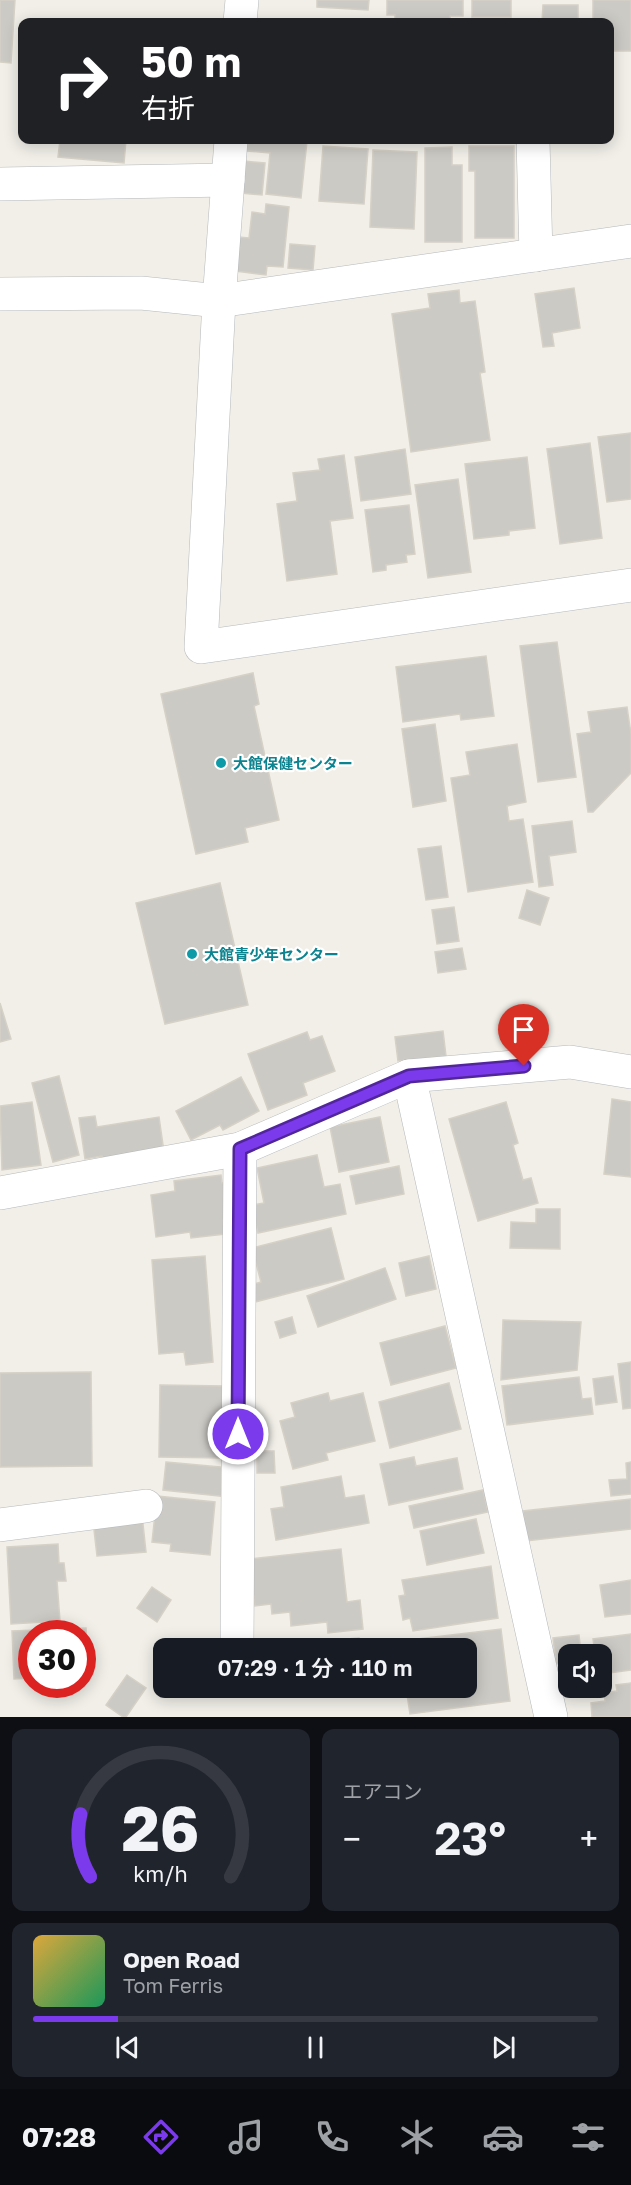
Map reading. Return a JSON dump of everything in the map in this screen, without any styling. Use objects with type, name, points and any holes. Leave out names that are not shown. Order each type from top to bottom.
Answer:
[{"type":"street","points":[[240,18],[242,0]]},
{"type":"street","points":[[231,144],[219,301],[201,647],[631,585]]},
{"type":"street","points":[[533,144],[536,255]]},
{"type":"street","points":[[0,184],[228,180]]},
{"type":"street","points":[[0,294],[141,293],[219,301],[631,241]]},
{"type":"street","points":[[0,1193],[240,1149],[409,1076],[570,1062],[631,1072]]},
{"type":"street","points":[[409,1076],[551,1717]]},
{"type":"street","points":[[237,1638],[240,1149]]},
{"type":"street","points":[[0,1525],[146,1506]]},
{"type":"building","points":[[0,0],[15,0],[11,63],[0,62]]},
{"type":"building","points":[[317,0],[369,0],[368,10],[317,7]]},
{"type":"building","points":[[387,0],[463,0],[463,16],[395,18],[395,15],[387,15]]},
{"type":"building","points":[[472,0],[511,0],[511,17],[472,17]]},
{"type":"building","points":[[593,0],[631,0],[631,51],[614,51],[614,18],[593,18]]},
{"type":"building","points":[[543,5],[578,5],[578,18],[542,18]]},
{"type":"building","points":[[60,144],[126,144],[124,163],[58,157]]},
{"type":"building","points":[[248,144],[307,144],[301,198],[266,194],[270,153],[247,151]]},
{"type":"building","points":[[323,146],[368,149],[364,204],[319,201]]},
{"type":"building","points":[[469,146],[514,146],[514,238],[475,238],[475,171],[469,171]]},
{"type":"building","points":[[452,147],[452,165],[462,165],[462,242],[425,242],[425,148]]},
{"type":"building","points":[[373,150],[417,152],[414,229],[370,227]]},
{"type":"building","points":[[244,161],[265,163],[262,195],[241,193]]},
{"type":"building","points":[[266,204],[289,207],[283,267],[267,266],[266,275],[236,271],[239,237],[249,238],[252,212],[265,214]]},
{"type":"building","points":[[290,244],[315,246],[313,270],[288,268]]},
{"type":"building","points":[[574,288],[580,328],[552,333],[554,346],[543,347],[535,294]]},
{"type":"building","points":[[459,290],[460,303],[475,301],[485,372],[480,373],[490,440],[411,452],[392,314],[430,308],[428,294]]},
{"type":"building","points":[[631,433],[631,499],[607,502],[598,437]]},
{"type":"building","points":[[590,443],[602,538],[560,544],[547,449]]},
{"type":"building","points":[[405,449],[411,494],[361,501],[355,457]]},
{"type":"building","points":[[344,455],[353,518],[330,521],[337,574],[287,581],[277,504],[297,501],[293,473],[320,470],[318,459]]},
{"type":"building","points":[[527,457],[535,528],[509,531],[509,535],[474,539],[465,464]]},
{"type":"building","points":[[458,479],[471,572],[428,578],[415,485]]},
{"type":"building","points":[[409,505],[415,554],[406,555],[407,562],[386,565],[386,570],[373,572],[365,510]]},
{"type":"building","points":[[557,642],[576,777],[538,782],[520,646]]},
{"type":"building","points":[[486,656],[494,716],[461,720],[460,714],[403,722],[396,667]]},
{"type":"building","name":"大館保健センター","points":[[253,673],[259,704],[254,706],[279,820],[245,828],[248,842],[196,854],[161,694]]},
{"type":"building","points":[[627,707],[631,734],[631,773],[593,812],[588,812],[577,734],[591,732],[588,712]]},
{"type":"building","points":[[435,724],[446,801],[413,807],[402,729]]},
{"type":"building","points":[[517,744],[526,802],[507,806],[509,821],[523,819],[533,882],[468,892],[451,778],[470,775],[466,752]]},
{"type":"building","points":[[572,821],[576,852],[549,856],[553,885],[539,887],[532,826]]},
{"type":"building","points":[[441,846],[448,897],[426,900],[418,849]]},
{"type":"building","name":"大館青少年センター","points":[[220,883],[248,1005],[165,1024],[136,903]]},
{"type":"building","points":[[527,890],[549,898],[540,925],[519,918]]},
{"type":"building","points":[[454,907],[459,941],[437,944],[432,910]]},
{"type":"building","points":[[462,948],[466,969],[438,973],[435,952]]},
{"type":"building","points":[[0,1003],[11,1039],[0,1042]]},
{"type":"building","points":[[443,1031],[446,1056],[398,1061],[395,1037]]},
{"type":"building","points":[[307,1032],[310,1040],[322,1036],[335,1071],[303,1083],[307,1095],[268,1110],[248,1054]]},
{"type":"building","points":[[59,1076],[79,1155],[53,1162],[32,1083]]},
{"type":"building","points":[[241,1077],[259,1111],[223,1130],[220,1125],[191,1140],[176,1111]]},
{"type":"building","points":[[612,1099],[631,1102],[631,1177],[604,1174]]},
{"type":"building","points":[[32,1102],[41,1165],[2,1170],[0,1106]]},
{"type":"building","points":[[506,1102],[518,1143],[513,1145],[523,1180],[531,1178],[538,1203],[478,1221],[449,1119]]},
{"type":"building","points":[[95,1116],[97,1127],[159,1117],[164,1152],[103,1162],[102,1156],[85,1159],[79,1118]]},
{"type":"building","points":[[380,1117],[389,1162],[339,1172],[330,1127]]},
{"type":"building","points":[[317,1155],[324,1187],[340,1184],[346,1214],[258,1233],[252,1205],[264,1203],[257,1168]]},
{"type":"building","points":[[399,1166],[404,1194],[356,1204],[350,1176]]},
{"type":"building","points":[[221,1175],[222,1183],[229,1182],[229,1219],[223,1220],[225,1234],[191,1238],[190,1232],[156,1237],[151,1195],[175,1191],[174,1181]]},
{"type":"building","points":[[536,1209],[560,1209],[560,1249],[510,1248],[511,1222],[536,1223]]},
{"type":"building","points":[[331,1228],[344,1279],[255,1302],[250,1285],[261,1282],[252,1248]]},
{"type":"building","points":[[205,1256],[213,1362],[186,1365],[184,1352],[159,1354],[152,1260]]},
{"type":"building","points":[[429,1256],[436,1289],[406,1296],[399,1263]]},
{"type":"building","points":[[385,1268],[396,1299],[318,1327],[307,1296]]},
{"type":"building","points":[[292,1317],[296,1333],[280,1338],[275,1322]]},
{"type":"building","points":[[503,1320],[581,1322],[577,1370],[501,1380]]},
{"type":"building","points":[[445,1326],[456,1368],[391,1385],[380,1343]]},
{"type":"building","points":[[631,1362],[631,1408],[623,1409],[618,1364]]},
{"type":"building","points":[[91,1372],[92,1466],[0,1467],[0,1373]]},
{"type":"building","points":[[613,1376],[617,1402],[596,1405],[593,1379]]},
{"type":"building","points":[[579,1377],[582,1399],[591,1398],[593,1414],[507,1425],[502,1386]]},
{"type":"building","points":[[449,1383],[461,1429],[390,1448],[379,1402]]},
{"type":"building","points":[[160,1385],[225,1386],[223,1458],[159,1457]]},
{"type":"building","points":[[328,1393],[330,1401],[363,1393],[375,1441],[326,1453],[328,1460],[293,1469],[280,1421],[295,1417],[291,1403]]},
{"type":"building","points":[[257,1451],[274,1451],[275,1473],[257,1473]]},
{"type":"building","points":[[414,1457],[416,1466],[457,1458],[463,1489],[389,1505],[380,1464]]},
{"type":"building","points":[[166,1462],[231,1468],[228,1497],[163,1490]]},
{"type":"building","points":[[631,1462],[631,1494],[611,1496],[609,1480],[627,1479],[626,1463]]},
{"type":"building","points":[[341,1476],[345,1498],[364,1495],[369,1523],[276,1540],[271,1509],[284,1507],[281,1487]]},
{"type":"building","points":[[483,1490],[488,1512],[414,1528],[409,1506]]},
{"type":"building","points":[[157,1496],[215,1502],[210,1555],[170,1551],[171,1544],[152,1542]]},
{"type":"building","points":[[631,1499],[631,1529],[526,1541],[523,1511]]},
{"type":"building","points":[[142,1515],[146,1552],[97,1556],[93,1521]]},
{"type":"building","points":[[476,1519],[484,1553],[427,1565],[420,1531]]},
{"type":"building","points":[[58,1544],[59,1563],[64,1563],[66,1581],[57,1581],[60,1620],[18,1620],[18,1624],[11,1624],[7,1547]]},
{"type":"building","points":[[341,1549],[347,1602],[360,1600],[363,1629],[328,1633],[327,1622],[291,1626],[290,1612],[272,1614],[271,1604],[255,1606],[249,1559]]},
{"type":"building","points":[[491,1566],[498,1618],[413,1631],[410,1618],[403,1620],[399,1596],[405,1595],[402,1580]]},
{"type":"building","points":[[631,1580],[631,1614],[605,1617],[600,1585]]},
{"type":"building","points":[[152,1587],[171,1600],[157,1622],[137,1608]]},
{"type":"building","points":[[501,1629],[510,1701],[410,1714],[408,1698],[477,1698],[477,1638],[426,1638]]},
{"type":"building","points":[[12,1631],[18,1631],[18,1679],[14,1679]]},
{"type":"building","points":[[631,1634],[631,1670],[612,1673],[612,1644],[594,1644],[593,1639]]},
{"type":"building","points":[[579,1635],[580,1644],[558,1644],[558,1664],[556,1664],[553,1638]]},
{"type":"building","points":[[127,1675],[146,1688],[126,1717],[123,1717],[106,1705]]},
{"type":"building","points":[[631,1683],[631,1717],[592,1717],[591,1703],[612,1698],[612,1692],[617,1691],[616,1685]]},
{"type":"place","name":"大館保健センター","points":[[221,763]]},
{"type":"place","name":"大館青少年センター","points":[[192,954]]},
{"type":"route","points":[[238,1434],[240,1149],[409,1076],[524,1066]]}]
